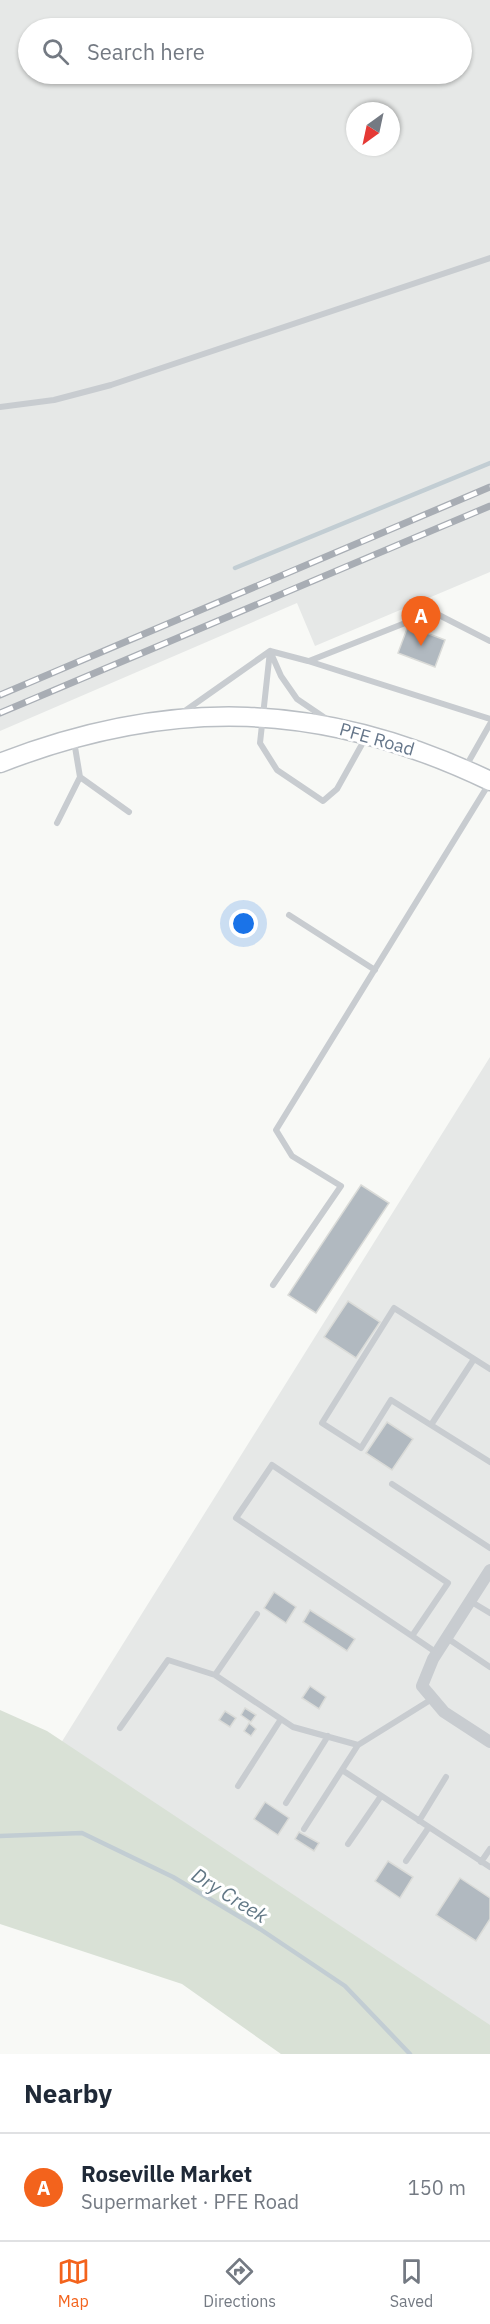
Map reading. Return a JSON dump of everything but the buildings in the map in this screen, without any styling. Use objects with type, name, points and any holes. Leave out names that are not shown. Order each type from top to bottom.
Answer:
[{"type":"main road","name":"PFE Road","points":[[0,763],[73,738],[142,723],[261,717],[304,720],[368,735],[465,769],[490,781]]},
{"type":"street","points":[[490,1570],[437,1653],[422,1686],[444,1712],[490,1742]]},
{"type":"lane","points":[[0,407],[77,395],[111,386],[490,258]]},
{"type":"lane","points":[[308,661],[433,612],[490,641]]},
{"type":"lane","points":[[270,651],[490,719]]},
{"type":"lane","points":[[270,651],[261,717],[260,743],[277,770],[323,801],[337,789],[368,735]]},
{"type":"lane","points":[[172,720],[270,651]]},
{"type":"lane","points":[[270,651],[281,676],[297,699],[339,728]]},
{"type":"lane","points":[[465,769],[490,724]]},
{"type":"lane","points":[[57,823],[80,777],[73,738]]},
{"type":"lane","points":[[80,777],[129,812]]},
{"type":"lane","points":[[273,1285],[341,1186],[292,1156],[276,1130],[490,781]]},
{"type":"lane","points":[[289,915],[375,970]]},
{"type":"lane","points":[[490,1369],[394,1308],[322,1423],[361,1448],[391,1400],[490,1462]]},
{"type":"lane","points":[[431,1425],[474,1359]]},
{"type":"lane","points":[[412,1636],[448,1583],[272,1465],[236,1518],[437,1653]]},
{"type":"lane","points":[[392,1484],[490,1548]]},
{"type":"lane","points":[[470,1601],[490,1613]]},
{"type":"lane","points":[[215,1675],[256,1614]]},
{"type":"lane","points":[[447,1638],[490,1667]]},
{"type":"lane","points":[[120,1728],[168,1660],[215,1675],[293,1727],[358,1745]]},
{"type":"lane","points":[[304,1829],[358,1745],[433,1698]]},
{"type":"lane","points":[[238,1786],[281,1719]]},
{"type":"lane","points":[[286,1803],[328,1736]]},
{"type":"lane","points":[[342,1770],[490,1867]]},
{"type":"lane","points":[[419,1821],[446,1777]]},
{"type":"lane","points":[[348,1845],[381,1796]]},
{"type":"lane","points":[[406,1861],[429,1827]]},
{"type":"lane","points":[[482,1862],[490,1849]]},
{"type":"shaded area","points":[[0,0],[490,0],[490,572],[315,646],[297,603],[0,731]]},
{"type":"shaded area","points":[[490,1057],[490,2028],[61,1743]]},
{"type":"shaded area","points":[[0,1710],[47,1731],[490,2025],[490,2054],[281,2054],[182,1984],[0,1924]]},
{"type":"waterway","points":[[235,568],[490,463]]},
{"type":"waterway","name":"Dry Creek","points":[[0,1836],[82,1833],[173,1877],[260,1929],[345,1986],[410,2054]]},
{"type":"railway","points":[[0,695],[490,487]]},
{"type":"railway","points":[[0,713],[490,506]]},
{"type":"place","name":"Roseville Market","points":[[421,646]]}]
